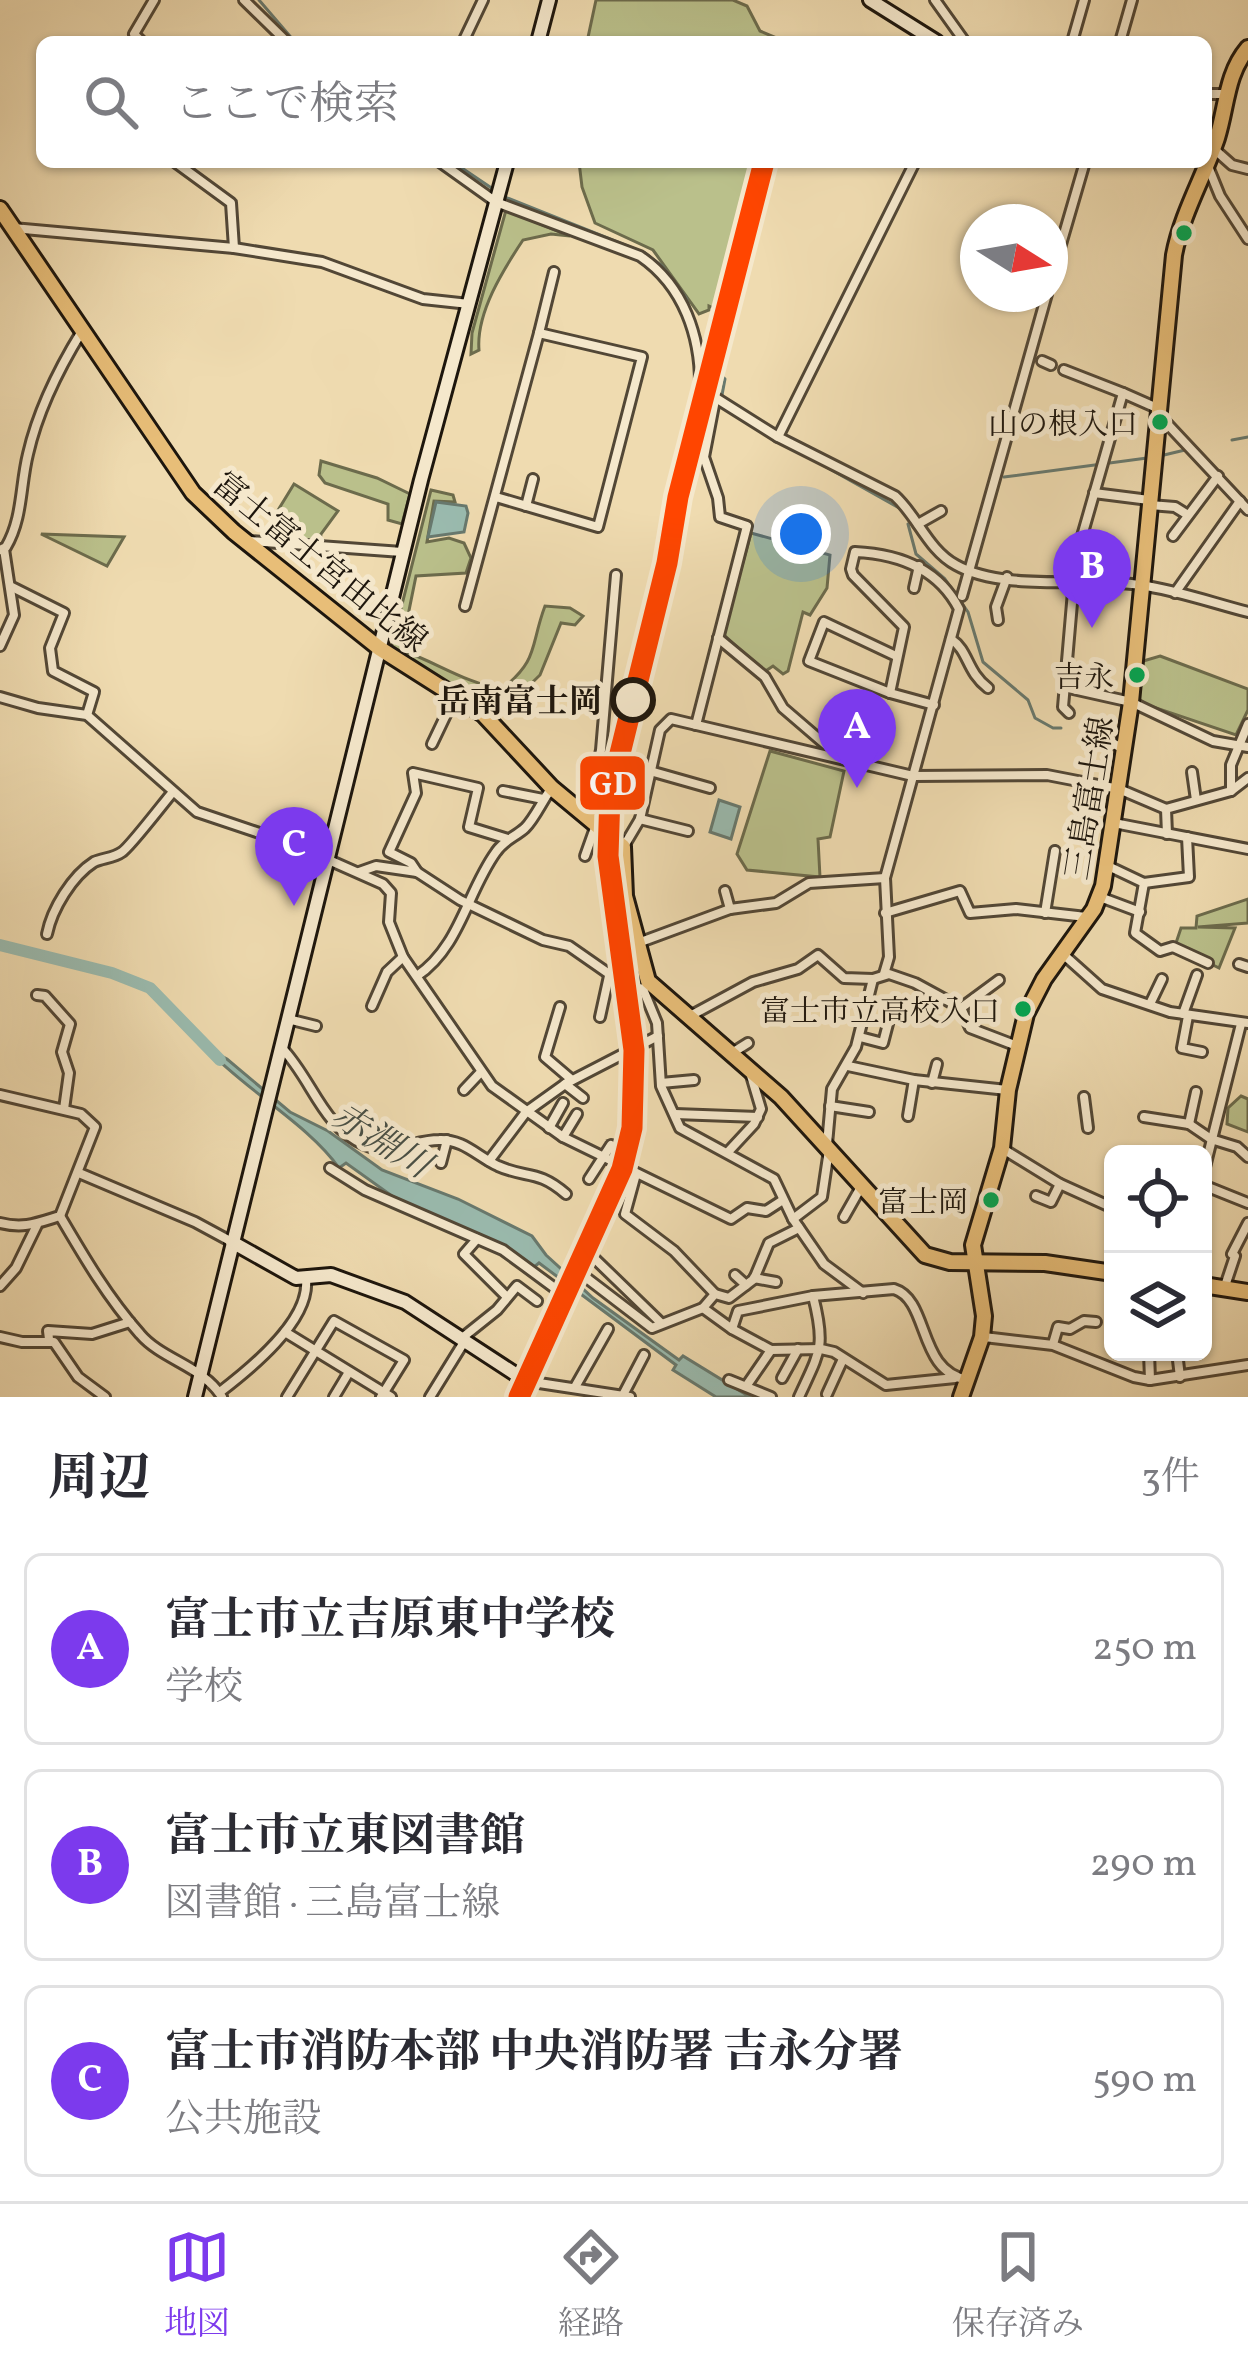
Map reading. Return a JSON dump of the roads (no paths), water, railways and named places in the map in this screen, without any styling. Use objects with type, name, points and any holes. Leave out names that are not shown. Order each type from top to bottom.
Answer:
[{"type":"main road","name":"三島富士線","points":[[1212,143],[1234,69],[1248,48]]},
{"type":"main road","name":"三島富士線","points":[[962,1388],[982,1337],[984,1316],[973,1245],[1002,1148],[1018,1046],[1034,995],[1100,897],[1131,702],[1178,234],[1203,168]]},
{"type":"main road","name":"富士富士宮由比線","points":[[0,208],[193,493],[379,648],[495,726],[548,794],[623,847]]},
{"type":"main road","points":[[623,847],[625,896],[646,986],[690,1016],[750,1070],[828,1147],[925,1255],[1104,1272]]},
{"type":"main road","points":[[1212,1286],[1248,1292]]},
{"type":"street","points":[[136,36],[154,0]]},
{"type":"street","points":[[244,0],[281,36]]},
{"type":"street","points":[[466,36],[483,0]]},
{"type":"street","points":[[540,36],[549,0]]},
{"type":"street","points":[[870,0],[928,36]]},
{"type":"street","points":[[934,0],[961,36]]},
{"type":"street","points":[[1074,36],[1084,0]]},
{"type":"street","points":[[1122,36],[1132,0]]},
{"type":"street","points":[[1212,94],[1226,94]]},
{"type":"street","points":[[1212,155],[1248,169]]},
{"type":"street","points":[[1212,165],[1220,196],[1247,235]]},
{"type":"street","points":[[183,168],[231,203],[234,248]]},
{"type":"street","points":[[448,168],[496,202],[640,256],[656,267],[695,328],[700,388],[778,437],[895,496],[936,549],[954,564],[1007,577],[1141,585],[1248,612]]},
{"type":"street","points":[[195,1397],[379,648],[505,168]]},
{"type":"street","points":[[778,437],[912,168]]},
{"type":"street","points":[[1068,220],[1083,168]]},
{"type":"street","points":[[14,228],[234,248],[322,262],[423,299],[470,304]]},
{"type":"street","points":[[465,606],[554,272]]},
{"type":"street","points":[[962,596],[1039,360],[1045,312]]},
{"type":"street","points":[[0,646],[14,615],[2,549],[17,527],[34,430],[50,387],[82,330]]},
{"type":"street","points":[[496,497],[598,527],[642,357],[539,333]]},
{"type":"street","points":[[1064,370],[1158,411],[1248,510]]},
{"type":"street","points":[[1069,713],[1063,707],[1076,557],[1123,393]]},
{"type":"street","points":[[696,724],[747,526],[720,518],[704,457],[715,400]]},
{"type":"street","points":[[1173,536],[1218,476]]},
{"type":"street","points":[[526,506],[532,479]]},
{"type":"street","points":[[1094,493],[1175,507],[1188,514]]},
{"type":"street","points":[[1174,593],[1240,501]]},
{"type":"street","points":[[918,524],[940,511]]},
{"type":"street","points":[[245,540],[404,552]]},
{"type":"street","points":[[884,974],[889,957],[885,878],[959,609],[940,580],[919,566],[855,552],[850,569],[904,626],[890,692]]},
{"type":"street","points":[[914,588],[919,566]]},
{"type":"street","points":[[585,856],[601,750],[616,575]]},
{"type":"street","points":[[998,620],[996,607],[1007,577]]},
{"type":"street","points":[[12,587],[64,614],[49,660],[53,671],[94,692],[87,715]]},
{"type":"street","points":[[896,656],[824,622],[808,662],[934,705]]},
{"type":"street","points":[[718,638],[765,677],[783,708],[842,759]]},
{"type":"street","points":[[951,639],[964,652],[970,674],[988,688]]},
{"type":"street","points":[[1064,687],[1131,702],[1213,741],[1243,746]]},
{"type":"street","points":[[0,697],[87,715],[172,794],[218,822],[326,858],[391,893],[389,922],[404,958],[480,1073],[563,1137],[730,1219],[747,1208],[766,1210],[783,1200]]},
{"type":"street","points":[[432,744],[455,697]]},
{"type":"street","points":[[623,847],[640,819],[663,724],[671,719],[913,776],[1047,776],[1119,789],[1166,809],[1231,791],[1248,778]]},
{"type":"street","points":[[1231,791],[1232,765],[1248,724]]},
{"type":"street","points":[[1104,738],[1125,750]]},
{"type":"street","points":[[650,771],[710,788]]},
{"type":"street","points":[[1192,772],[1196,801]]},
{"type":"street","points":[[508,839],[469,826],[478,788],[412,773],[416,793],[389,851],[469,904],[543,940],[569,946],[609,976],[646,986],[658,1023],[661,1083],[680,1128],[774,1179],[824,1264],[863,1292]]},
{"type":"street","points":[[416,976],[440,955],[493,856],[526,827],[548,794],[503,791]]},
{"type":"street","points":[[47,934],[62,898],[83,873],[93,863],[125,851],[172,794]]},
{"type":"street","points":[[1166,809],[1167,834]]},
{"type":"street","points":[[640,819],[688,831]]},
{"type":"street","points":[[1113,823],[1248,849]]},
{"type":"street","points":[[1105,864],[1144,883],[1189,878],[1187,837]]},
{"type":"street","points":[[1045,913],[1055,851]]},
{"type":"street","points":[[358,872],[376,866],[417,872]]},
{"type":"street","points":[[638,943],[730,910],[776,903],[809,883],[885,878]]},
{"type":"street","points":[[1144,883],[1135,933],[1153,949],[1173,947],[1208,963]]},
{"type":"street","points":[[725,891],[730,910]]},
{"type":"street","points":[[885,913],[960,891],[970,913],[1008,910],[1088,918]]},
{"type":"street","points":[[1100,897],[1140,912]]},
{"type":"street","points":[[690,1016],[753,982],[798,969],[818,955],[844,978],[873,980],[884,974],[915,983],[962,1008],[970,1028],[1018,1046]]},
{"type":"street","points":[[1064,955],[1102,989],[1185,1015],[1244,1024],[1210,1145]]},
{"type":"street","points":[[372,1006],[388,972],[404,958]]},
{"type":"street","points":[[1197,975],[1185,1015],[1182,1048],[1202,1052]]},
{"type":"street","points":[[601,1017],[609,976]]},
{"type":"street","points":[[637,1174],[625,1214],[674,1251],[715,1294],[729,1298],[750,1282],[769,1243],[822,1197],[832,1089],[860,1037],[873,980]]},
{"type":"street","points":[[962,1008],[999,980]]},
{"type":"street","points":[[1150,1004],[1162,980]]},
{"type":"street","points":[[38,995],[45,995],[70,1024],[62,1052],[69,1073],[64,1109]]},
{"type":"street","points":[[560,1007],[544,1057],[583,1098]]},
{"type":"street","points":[[287,1019],[316,1026]]},
{"type":"street","points":[[860,1037],[883,1043],[889,1021]]},
{"type":"street","points":[[490,1161],[526,1112],[568,1082],[658,1036]]},
{"type":"street","points":[[732,1053],[748,1043]]},
{"type":"street","points":[[280,1046],[302,1069],[329,1122],[367,1147],[447,1140],[490,1161],[548,1179],[566,1194]]},
{"type":"street","points":[[932,1082],[937,1064]]},
{"type":"street","points":[[848,1066],[914,1080],[1008,1090]]},
{"type":"street","points":[[728,1151],[761,1109],[750,1070]]},
{"type":"street","points":[[464,1090],[480,1073]]},
{"type":"street","points":[[661,1083],[694,1079]]},
{"type":"street","points":[[908,1116],[914,1080]]},
{"type":"street","points":[[1190,1124],[1196,1092]]},
{"type":"street","points":[[0,1095],[81,1114],[95,1127],[60,1216],[37,1226],[0,1223]]},
{"type":"street","points":[[1084,1096],[1088,1128]]},
{"type":"street","points":[[549,1128],[563,1103]]},
{"type":"street","points":[[830,1106],[869,1112]]},
{"type":"street","points":[[563,1137],[577,1114]]},
{"type":"street","points":[[675,1114],[758,1117]]},
{"type":"street","points":[[1144,1117],[1190,1124],[1248,1157]]},
{"type":"street","points":[[441,1163],[447,1140]]},
{"type":"street","points":[[589,1180],[611,1145]]},
{"type":"street","points":[[1002,1148],[1060,1184],[1104,1204]]},
{"type":"street","points":[[330,1168],[365,1190],[503,1250],[560,1292],[524,1380]]},
{"type":"street","points":[[80,1173],[195,1222],[288,1274],[306,1280],[331,1275],[405,1302],[550,1392],[575,1387],[626,1396],[644,1355]]},
{"type":"street","points":[[1036,1196],[1051,1202],[1060,1184]]},
{"type":"street","points":[[844,1217],[862,1185]]},
{"type":"street","points":[[1212,1189],[1248,1203]]},
{"type":"street","points":[[60,1216],[98,1282],[142,1337],[200,1375],[221,1395],[285,1332],[308,1295],[306,1280]]},
{"type":"street","points":[[1227,1289],[1232,1254],[1248,1223]]},
{"type":"street","points":[[0,1286],[16,1268],[37,1226]]},
{"type":"street","points":[[477,1239],[464,1254],[507,1297]]},
{"type":"street","points":[[595,1259],[662,1324]]},
{"type":"street","points":[[1227,1289],[1236,1262],[1248,1262]]},
{"type":"street","points":[[735,1275],[750,1282],[776,1282]]},
{"type":"street","points":[[584,1276],[652,1328],[703,1308],[715,1294]]},
{"type":"street","points":[[430,1397],[463,1341],[517,1286],[537,1301]]},
{"type":"street","points":[[731,1329],[739,1311],[885,1288],[904,1292],[913,1303],[924,1341],[962,1388]]},
{"type":"street","points":[[799,1397],[821,1349],[813,1297]]},
{"type":"street","points":[[703,1308],[771,1350],[821,1349],[886,1385],[962,1388]]},
{"type":"street","points":[[105,1397],[78,1377],[49,1340],[48,1331],[92,1334],[131,1321]]},
{"type":"street","points":[[285,1332],[316,1351],[386,1396],[404,1360],[334,1321],[316,1351],[287,1397]]},
{"type":"street","points":[[1053,1345],[1058,1327],[1096,1322]]},
{"type":"street","points":[[575,1387],[608,1328]]},
{"type":"street","points":[[0,1336],[22,1342],[49,1340]]},
{"type":"street","points":[[982,1337],[1053,1345],[1150,1380],[1248,1365]]},
{"type":"street","points":[[782,1378],[798,1349]]},
{"type":"street","points":[[747,1385],[771,1350]]},
{"type":"street","points":[[827,1394],[843,1359]]},
{"type":"street","points":[[1149,1361],[1150,1380]]},
{"type":"street","points":[[1178,1361],[1180,1377]]},
{"type":"street","points":[[334,1397],[349,1372]]},
{"type":"street","points":[[729,1380],[771,1397]]},
{"type":"water","points":[[436,502],[466,506],[464,532],[428,537]]},
{"type":"water","points":[[719,800],[740,807],[731,839],[710,832]]},
{"type":"water","points":[[206,1048],[227,1059],[290,1112],[328,1131],[382,1170],[458,1199],[532,1236],[593,1298],[679,1360],[683,1356],[750,1397],[716,1397],[673,1370],[676,1365],[539,1263],[534,1267],[392,1196],[346,1163],[339,1168],[311,1137]]},
{"type":"waterway","points":[[259,0],[290,36]]},
{"type":"waterway","points":[[462,168],[493,189]]},
{"type":"waterway","points":[[500,195],[645,253],[662,266],[686,298],[710,368]]},
{"type":"waterway","points":[[720,375],[725,379],[722,395]]},
{"type":"waterway","points":[[733,414],[748,422]]},
{"type":"waterway","points":[[1232,440],[1248,437]]},
{"type":"waterway","points":[[1164,455],[1185,450]]},
{"type":"waterway","points":[[803,454],[901,509]]},
{"type":"waterway","points":[[1004,477],[1147,458]]},
{"type":"waterway","points":[[908,524],[916,554],[945,579],[968,612],[983,662],[1028,700],[1035,718],[1061,728]]},
{"type":"waterway","name":"赤淵川","points":[[0,945],[112,973],[150,988],[220,1060]]},
{"type":"place","name":"山の根入口","points":[[1160,422]]},
{"type":"place","name":"富士市立東図書館","points":[[1092,628]]},
{"type":"place","name":"吉永","points":[[1137,675]]},
{"type":"place","name":"岳南富士岡","points":[[633,700]]},
{"type":"place","name":"富士市立吉原東中学校","points":[[857,788]]},
{"type":"place","name":"富士市消防本部 中央消防署 吉永分署","points":[[294,906]]},
{"type":"place","name":"富士市立高校入口","points":[[1023,1009]]},
{"type":"place","name":"富士岡","points":[[991,1200]]}]
